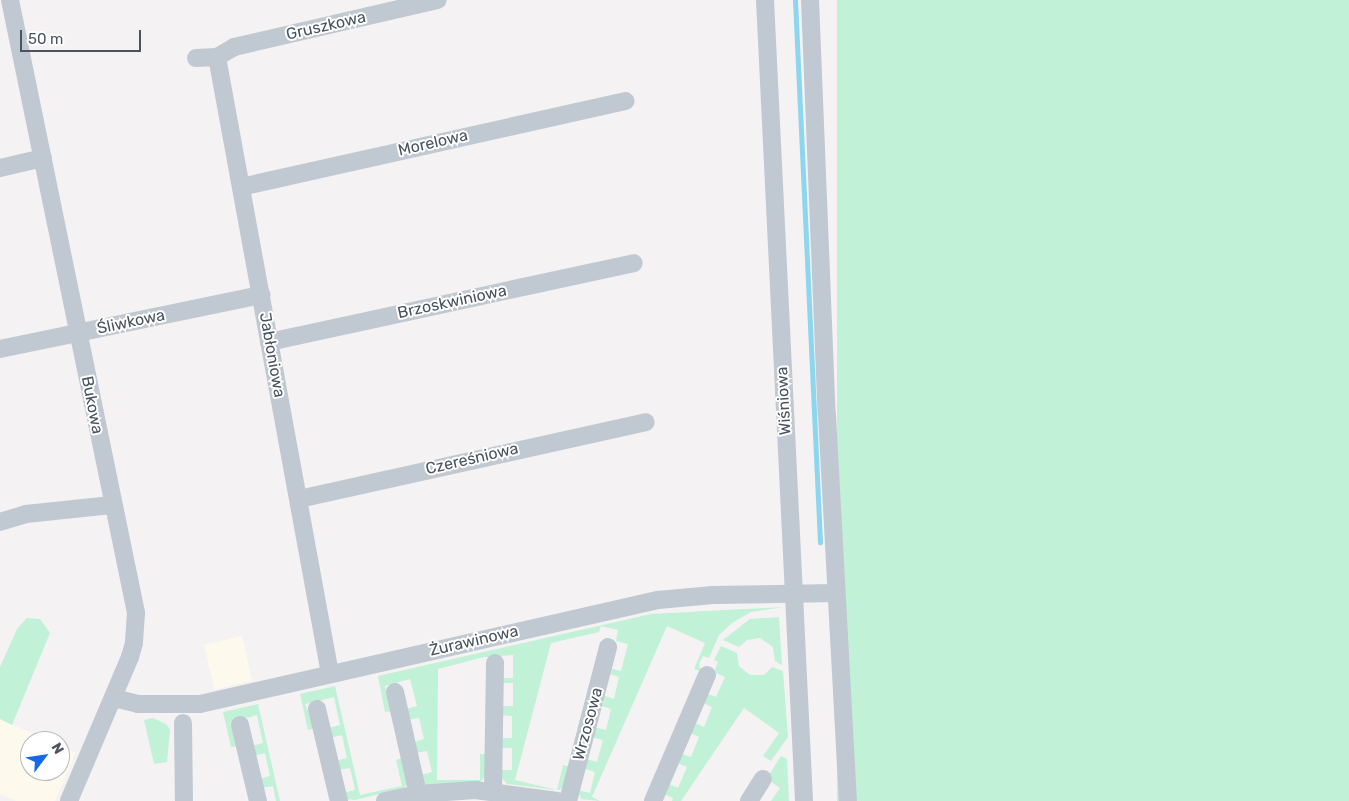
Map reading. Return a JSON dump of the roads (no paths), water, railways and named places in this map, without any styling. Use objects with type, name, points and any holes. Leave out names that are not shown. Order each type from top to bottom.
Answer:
[{"type":"street","name":"Gruszkowa","points":[[217,57],[234,47],[438,0]]},
{"type":"street","name":"Wiśniowa","points":[[765,0],[804,801]]},
{"type":"street","points":[[810,0],[836,593],[848,801]]},
{"type":"street","name":"Bukowa","points":[[7,7],[42,158],[136,614],[136,630],[130,657],[69,801]]},
{"type":"street","points":[[196,58],[217,57]]},
{"type":"street","name":"Jabłoniowa","points":[[217,57],[330,674]]},
{"type":"street","name":"Morelowa","points":[[241,187],[625,101]]},
{"type":"street","points":[[0,168],[42,158]]},
{"type":"street","name":"Brzoskwiniowa","points":[[269,342],[634,263]]},
{"type":"street","name":"Śliwkowa","points":[[0,349],[261,295]]},
{"type":"street","name":"Czereśniowa","points":[[298,499],[646,422]]},
{"type":"street","points":[[0,522],[26,514],[112,505]]},
{"type":"street","name":"Żurawinowa","points":[[114,698],[138,704],[200,704],[658,600],[836,593]]},
{"type":"street","name":"Wrzosowa","points":[[568,801],[608,647]]},
{"type":"street","points":[[493,791],[495,662]]},
{"type":"street","points":[[653,801],[707,675]]},
{"type":"street","points":[[395,692],[418,794]]},
{"type":"street","points":[[317,708],[339,801]]},
{"type":"street","points":[[183,723],[184,801]]},
{"type":"street","points":[[240,725],[258,801]]},
{"type":"street","points":[[749,801],[763,779]]},
{"type":"street","points":[[385,801],[418,794],[436,797],[493,791],[526,798],[557,801]]},
{"type":"waterway","points":[[795,0],[820,542]]}]
